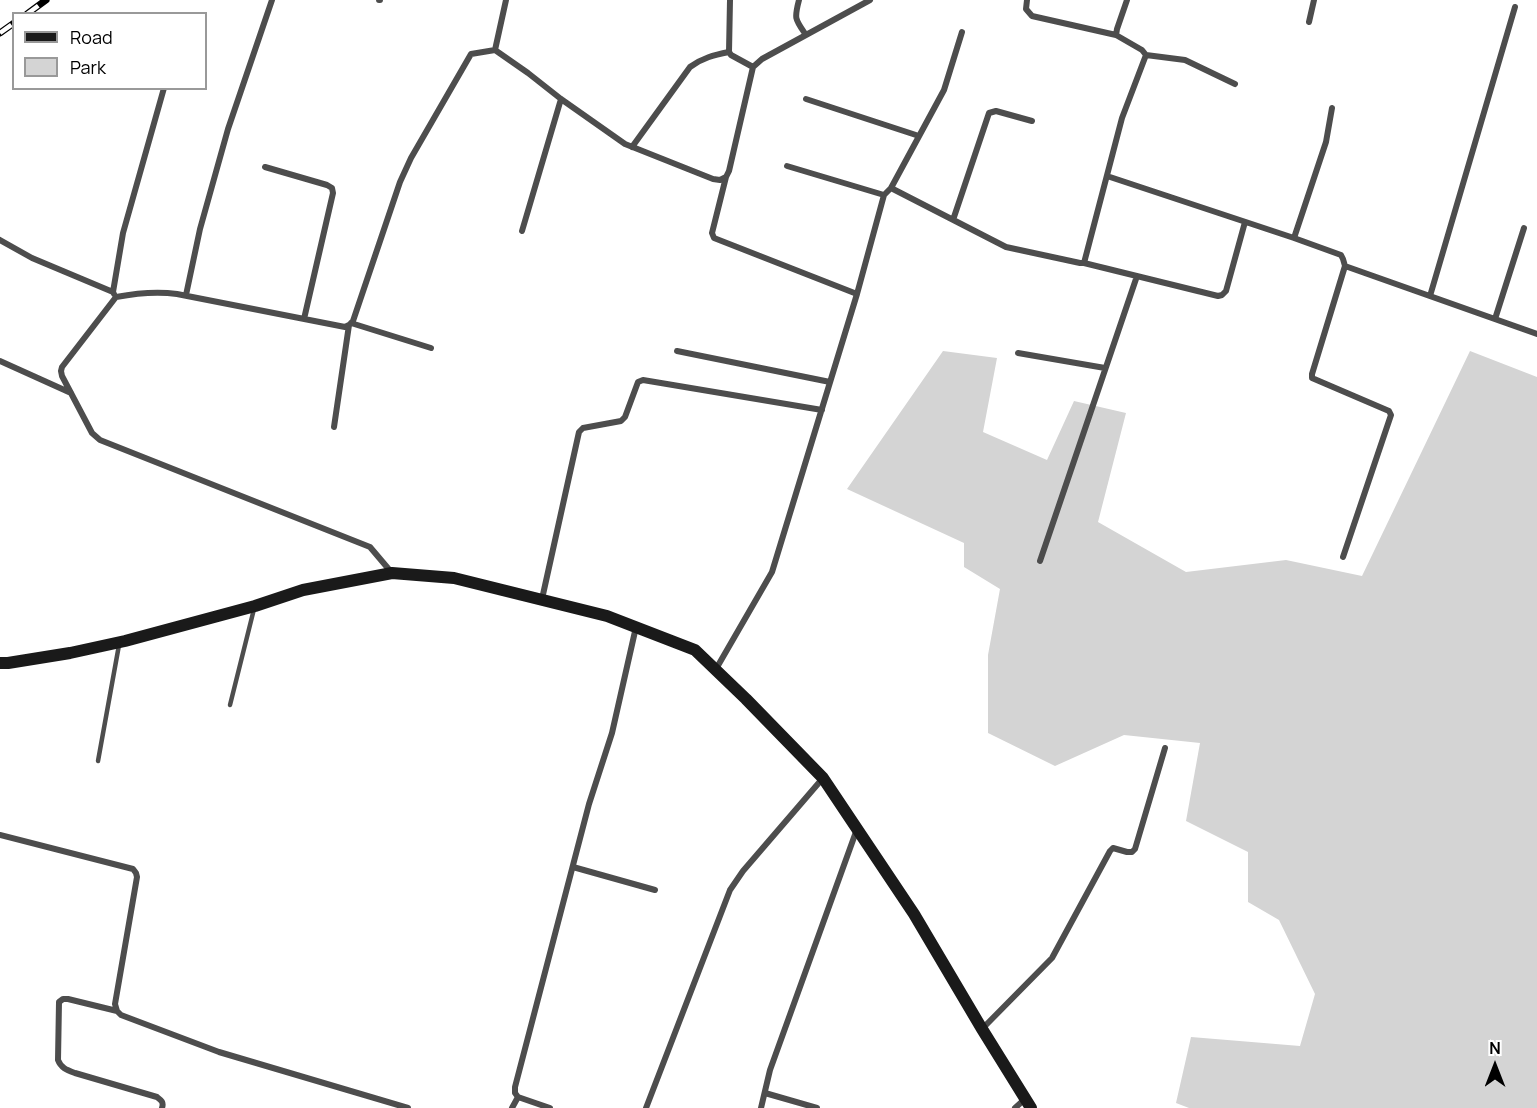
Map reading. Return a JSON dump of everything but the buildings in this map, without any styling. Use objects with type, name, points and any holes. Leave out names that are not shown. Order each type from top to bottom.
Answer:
[{"type":"street","points":[[186,295],[200,229],[228,129],[272,0]]},
{"type":"street","points":[[495,50],[506,0]]},
{"type":"street","points":[[730,0],[729,52],[753,68]]},
{"type":"street","points":[[799,0],[795,16],[806,35]]},
{"type":"street","points":[[857,294],[714,238],[712,233],[753,68],[762,59],[870,0]]},
{"type":"street","points":[[1027,0],[1026,9],[1032,16],[1116,35],[1142,50],[1146,55],[1185,60],[1235,84]]},
{"type":"street","points":[[1116,35],[1127,0]]},
{"type":"street","points":[[1309,22],[1314,0]]},
{"type":"street","points":[[1430,296],[1515,7]]},
{"type":"street","points":[[716,670],[772,572],[857,294],[884,195],[891,188],[944,90],[962,33]]},
{"type":"street","points":[[0,240],[32,258],[115,294],[153,292],[186,295],[345,327],[353,321],[400,182],[411,158],[471,54],[495,50],[625,144],[713,179],[720,180],[726,177]]},
{"type":"street","points":[[632,147],[690,67],[709,56],[729,52]]},
{"type":"street","points":[[1084,263],[1122,118],[1146,55]]},
{"type":"street","points":[[163,90],[123,233],[115,294],[62,367],[62,376],[92,433],[100,440],[370,547],[392,573]]},
{"type":"street","points":[[522,231],[561,99]]},
{"type":"street","points":[[806,99],[919,136]]},
{"type":"street","points":[[1294,238],[1326,142],[1332,108]]},
{"type":"street","points":[[953,220],[989,113],[996,111],[1032,121]]},
{"type":"street","points":[[787,165],[884,195]]},
{"type":"street","points":[[265,167],[332,188],[333,193],[304,319]]},
{"type":"street","points":[[1107,176],[1341,255],[1345,266],[1312,378],[1389,411],[1392,415],[1343,557]]},
{"type":"street","points":[[891,188],[1006,247],[1084,263],[1218,296],[1226,291],[1245,222]]},
{"type":"street","points":[[1495,319],[1524,228]]},
{"type":"street","points":[[1345,266],[1537,334]]},
{"type":"street","points":[[1040,561],[1137,276]]},
{"type":"street","points":[[350,324],[431,348]]},
{"type":"street","points":[[334,427],[350,324]]},
{"type":"street","points":[[677,351],[830,382]]},
{"type":"street","points":[[1018,353],[1105,368]]},
{"type":"street","points":[[0,361],[72,393]]},
{"type":"street","points":[[542,600],[579,432],[583,428],[621,421],[625,417],[638,382],[644,380],[822,410]]},
{"type":"street","points":[[0,663],[70,653],[120,642],[255,606],[303,590],[392,573],[454,578],[608,616],[695,650],[823,778],[914,914],[1028,1104],[1015,1108]]},
{"type":"street","points":[[550,1108],[518,1097],[515,1088],[589,804],[612,733],[636,627]]},
{"type":"street","points":[[982,1029],[1052,958],[1110,851],[1113,848],[1132,852],[1134,849],[1165,748]]},
{"type":"street","points":[[646,1108],[730,891],[743,871],[823,778]]},
{"type":"street","points":[[761,1108],[770,1070],[858,829]]},
{"type":"street","points":[[0,836],[133,869],[136,873],[115,1004],[117,1011]]},
{"type":"street","points":[[573,867],[655,891]]},
{"type":"street","points":[[162,1108],[162,1100],[157,1097],[75,1073],[60,1065],[58,1060],[59,1002],[68,999],[117,1011],[121,1015],[219,1052],[408,1108]]},
{"type":"street","points":[[765,1093],[817,1108]]},
{"type":"street","points":[[512,1108],[518,1097]]},
{"type":"lane","points":[[231,705],[255,606]]},
{"type":"lane","points":[[98,761],[120,642]]},
{"type":"green space","points":[[943,351],[997,358],[983,432],[1047,460],[1074,401],[1126,413],[1098,522],[1186,572],[1286,560],[1362,576],[1470,351],[1537,377],[1537,1108],[1189,1108],[1176,1103],[1191,1037],[1300,1046],[1315,994],[1279,920],[1248,902],[1248,852],[1186,821],[1200,743],[1124,735],[1055,766],[988,733],[988,655],[1000,589],[964,567],[964,543],[847,489]]},
{"type":"railway","points":[[30,12],[46,0]]},
{"type":"railway","points":[[0,33],[12,24]]}]
